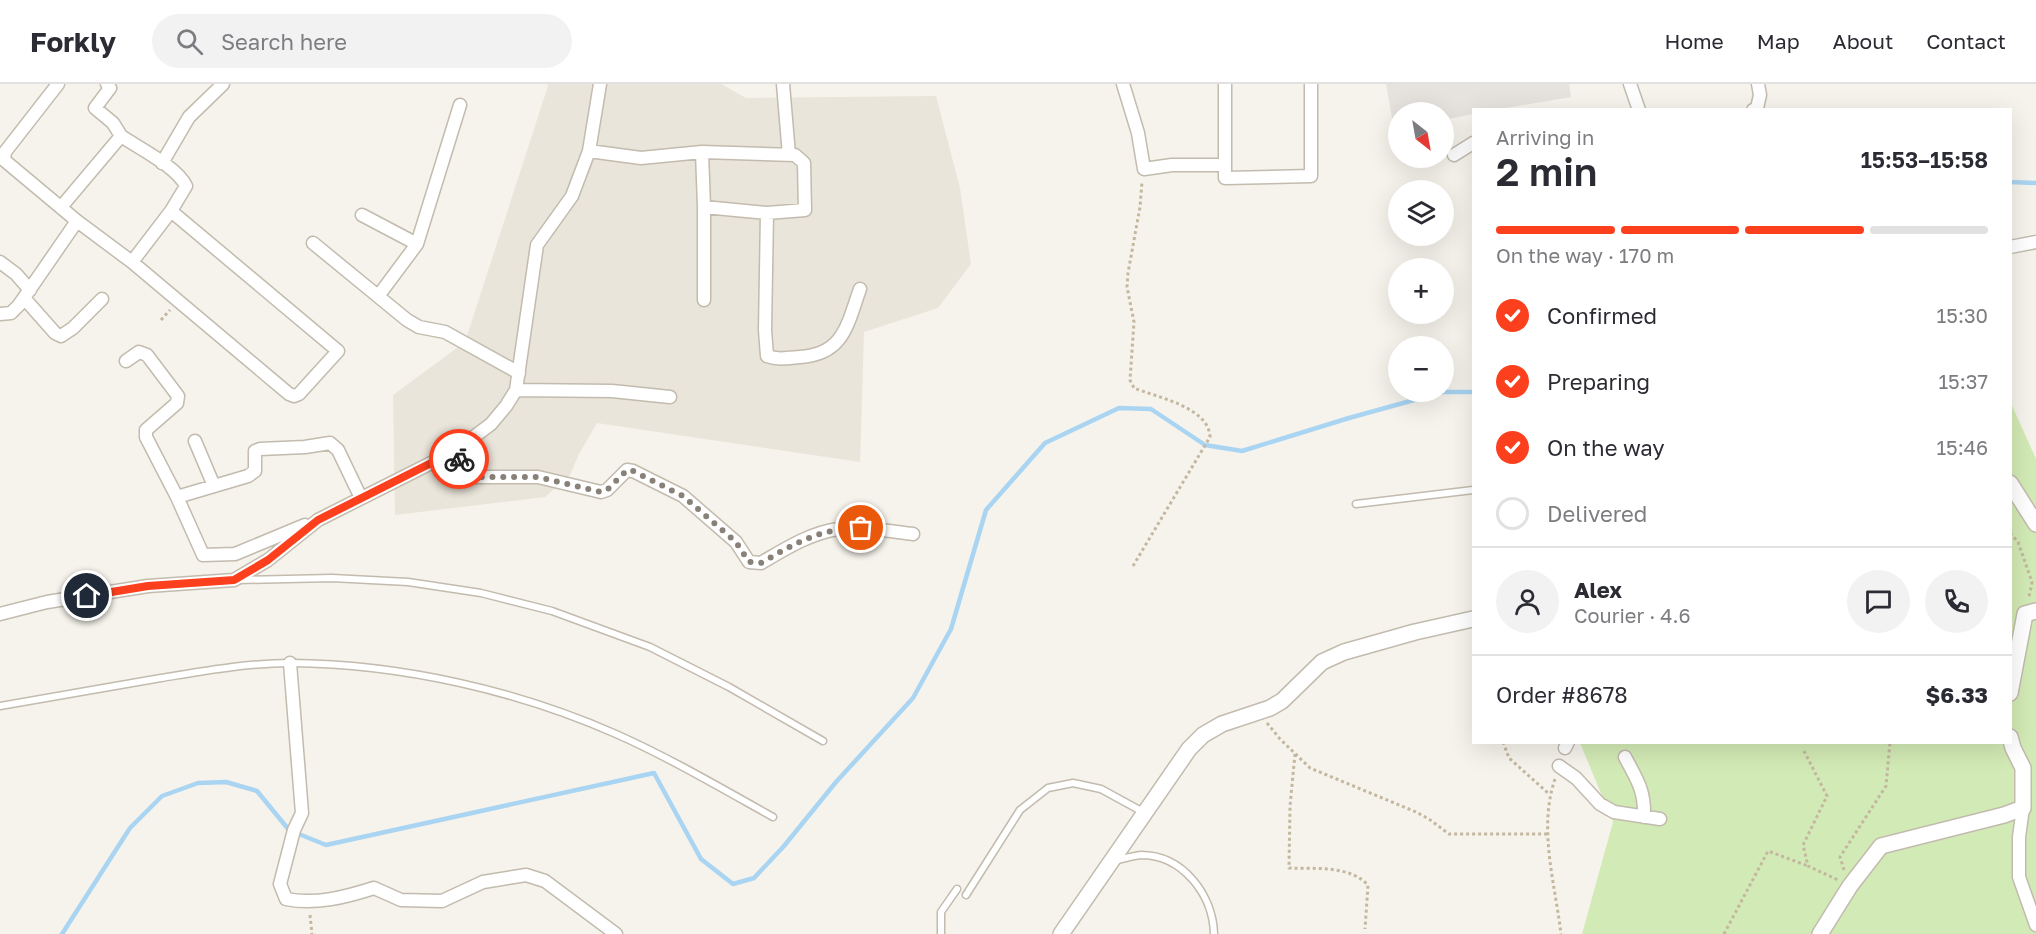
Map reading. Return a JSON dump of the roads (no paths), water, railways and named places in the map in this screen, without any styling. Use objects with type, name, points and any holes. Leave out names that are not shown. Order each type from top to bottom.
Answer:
[{"type":"street","points":[[58,84],[5,152],[4,160],[294,396],[299,394],[338,351],[171,211]]},
{"type":"street","points":[[107,84],[110,87],[95,108],[113,123],[121,136],[162,164],[186,186],[171,211],[132,262]]},
{"type":"street","points":[[162,164],[189,117],[224,84]]},
{"type":"street","points":[[126,361],[139,352],[147,355],[178,396],[177,403],[147,430],[146,437],[177,497],[203,555],[235,554],[318,520],[455,451],[490,424],[516,390],[537,245],[572,196],[589,151],[600,84]]},
{"type":"street","points":[[783,84],[789,155]]},
{"type":"street","points":[[1123,84],[1138,133],[1144,169],[1172,165],[1225,165]]},
{"type":"street","points":[[1225,84],[1225,178],[1311,177],[1311,84]]},
{"type":"street","points":[[1630,84],[1638,108]]},
{"type":"street","points":[[1757,108],[1760,95],[1758,84]]},
{"type":"street","points":[[379,295],[417,244],[460,105]]},
{"type":"street","points":[[62,206],[121,136]]},
{"type":"street","points":[[1454,155],[1472,144]]},
{"type":"street","points":[[589,151],[640,159],[702,152],[795,155],[804,163],[805,210],[767,213],[704,207]]},
{"type":"street","points":[[702,152],[704,300]]},
{"type":"street","points":[[767,213],[765,330],[767,356],[776,359],[817,356],[827,351],[837,342],[848,325],[860,289]]},
{"type":"street","points":[[362,215],[417,244]]},
{"type":"street","points":[[0,314],[10,313],[27,294],[77,220]]},
{"type":"street","points":[[2012,246],[2036,242]]},
{"type":"street","points":[[313,243],[407,320],[419,327],[445,332],[519,373]]},
{"type":"street","points":[[0,262],[16,274],[27,294],[55,333],[61,336],[73,328],[102,299]]},
{"type":"street","points":[[516,390],[612,391],[670,397]]},
{"type":"street","points":[[195,441],[213,486]]},
{"type":"street","points":[[177,497],[248,476],[255,471],[255,451],[260,449],[305,447],[330,443],[338,450],[361,498]]},
{"type":"street","points":[[455,451],[466,473],[473,477],[538,477],[594,492],[607,490],[622,473],[627,470],[633,471],[683,496],[736,542],[749,562],[756,564],[791,545],[817,534],[838,529],[861,528],[913,534]]},
{"type":"street","points":[[2012,486],[2036,524]]},
{"type":"street","points":[[0,614],[47,602],[148,586],[234,580],[268,560],[318,520]]},
{"type":"street","points":[[2012,685],[2031,612]]},
{"type":"street","points":[[1061,934],[1189,749],[1203,735],[1222,724],[1270,708],[1282,701],[1322,662],[1344,652],[1472,619]]},
{"type":"street","points":[[290,663],[302,813],[290,844],[280,884],[286,899],[309,902],[346,897],[374,888],[401,900],[442,901],[483,882],[526,875],[545,881],[616,934]]},
{"type":"street","points":[[2012,744],[2023,768],[2019,877],[2036,925]]},
{"type":"street","points":[[1625,757],[1645,799],[1644,817]]},
{"type":"street","points":[[1559,766],[1576,778],[1600,804],[1614,812],[1660,819]]},
{"type":"street","points":[[1820,934],[1850,886],[1881,846],[2004,815],[2023,808]]},
{"type":"lane","points":[[1356,504],[1472,490]]},
{"type":"lane","points":[[234,580],[332,578],[408,582],[481,593],[552,611],[650,647],[729,687],[823,741]]},
{"type":"lane","points":[[0,706],[225,667],[290,663],[358,667],[444,679],[539,705],[616,734],[689,770],[773,817]]},
{"type":"lane","points":[[966,895],[1020,810],[1048,789],[1073,783],[1101,789],[1145,814]]},
{"type":"lane","points":[[1113,862],[1140,855],[1163,858],[1187,874],[1202,891],[1207,901],[1211,911],[1214,934]]},
{"type":"lane","points":[[941,934],[941,912],[957,889]]},
{"type":"waterway","points":[[2012,182],[2036,183]]},
{"type":"waterway","points":[[62,934],[130,828],[162,796],[198,783],[226,782],[257,791],[289,830],[326,845],[654,773],[701,859],[733,884],[754,878],[784,846],[836,782],[913,698],[951,629],[986,510],[1045,443],[1119,408],[1151,409],[1205,445],[1242,451],[1443,392],[1472,392]]}]
